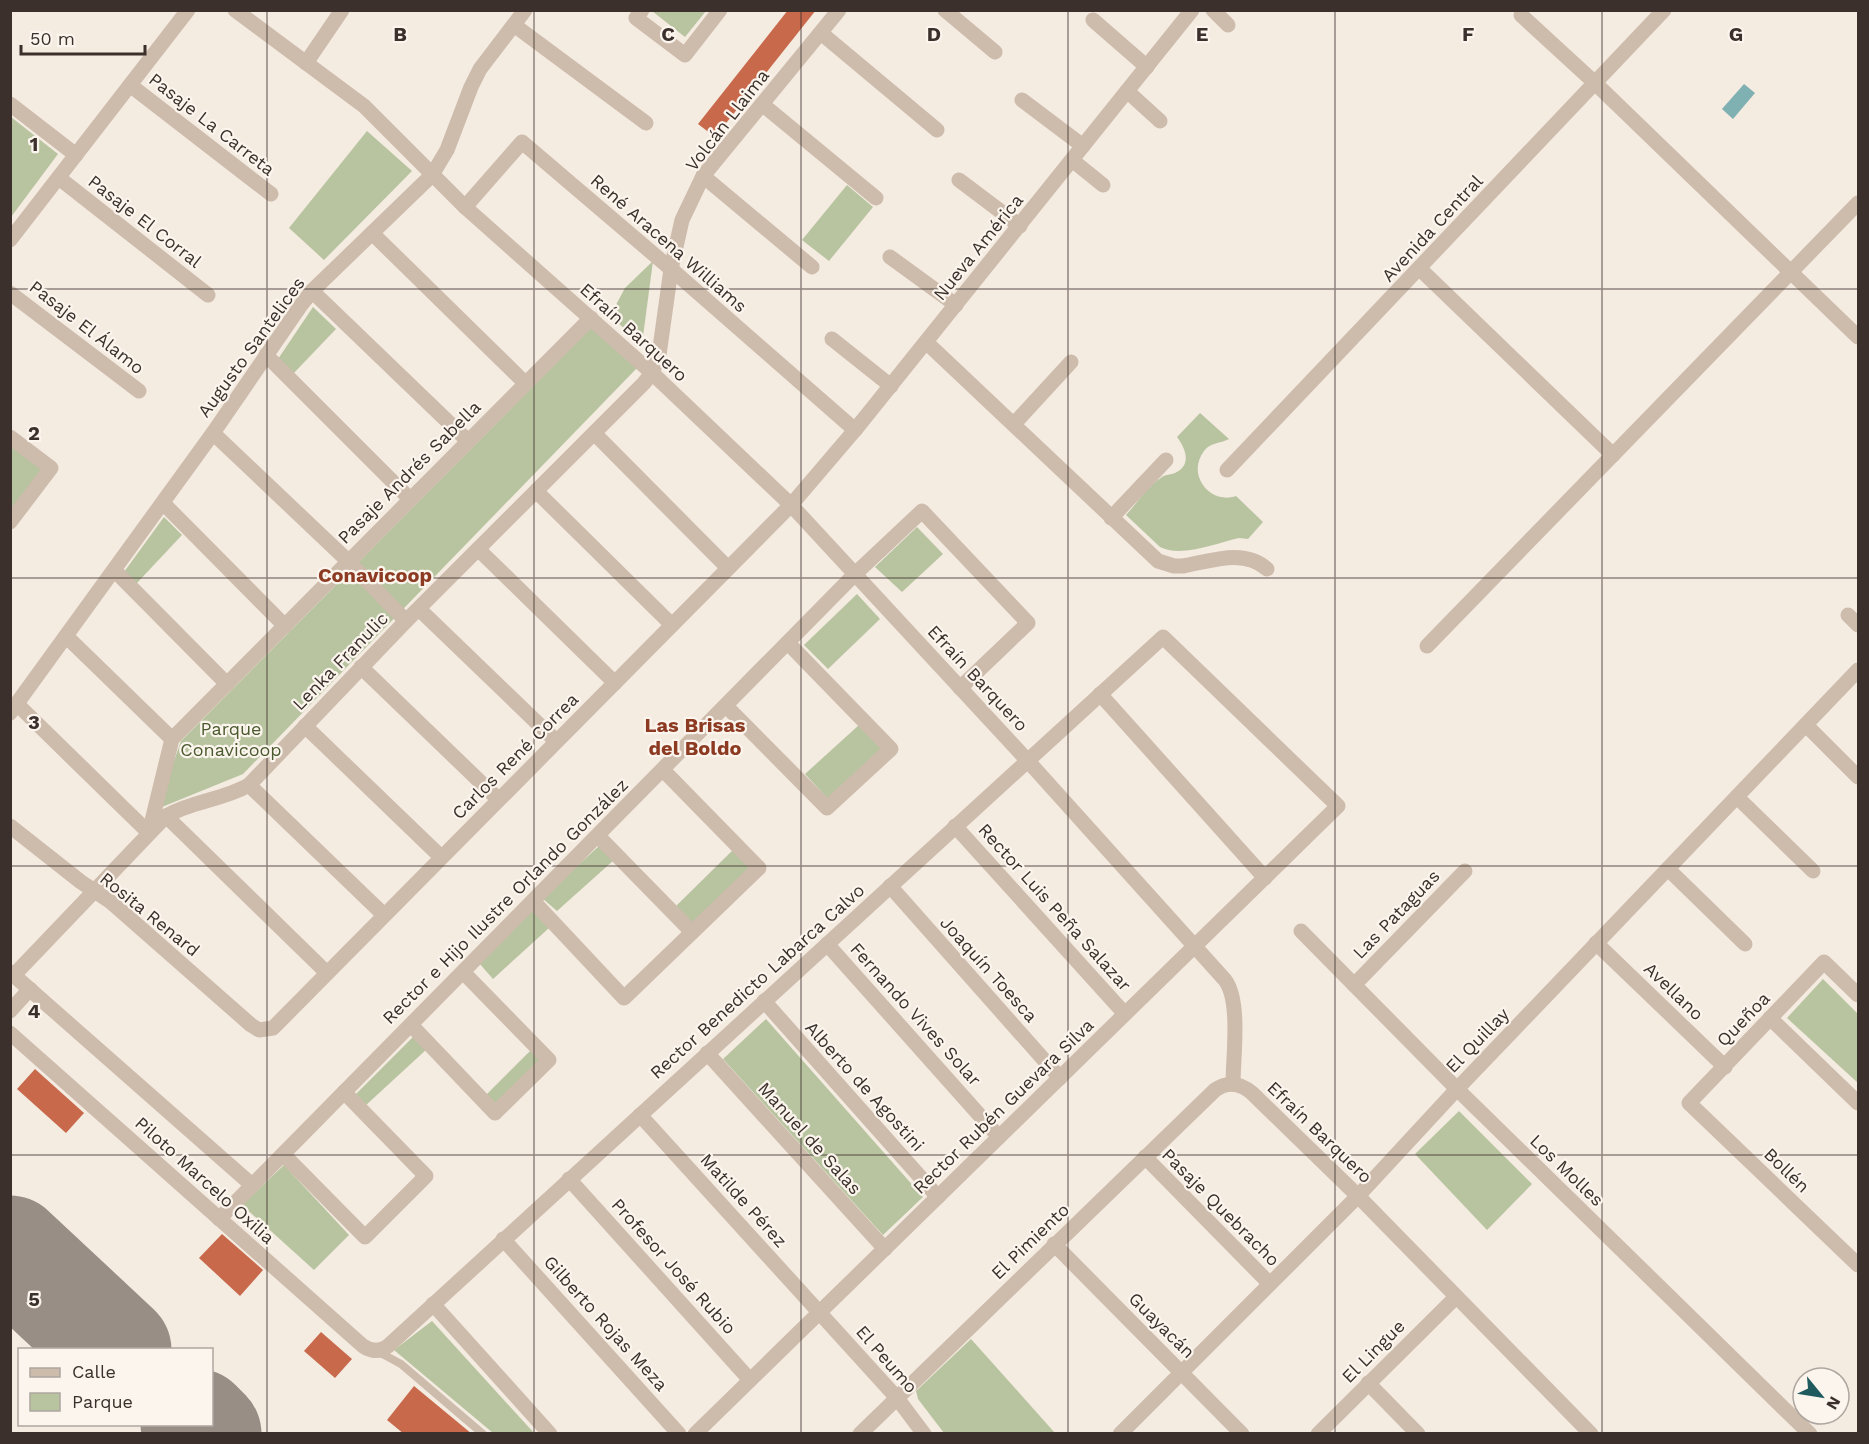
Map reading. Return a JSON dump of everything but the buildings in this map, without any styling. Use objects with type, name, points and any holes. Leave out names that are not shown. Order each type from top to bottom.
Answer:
[{"type":"street","points":[[10,240],[188,10]]},
{"type":"street","name":"Efraín Barquero","points":[[236,10],[364,106],[465,207],[652,373],[791,505],[1028,760],[1225,980],[1233,997],[1233,1084],[1240,1085],[1252,1093],[1358,1197],[1591,1434]]},
{"type":"street","points":[[306,63],[342,10]]},
{"type":"street","name":"Augusto Santelices","points":[[14,709],[213,433],[312,291],[432,175],[447,150],[476,78],[525,10]]},
{"type":"street","points":[[642,10],[636,18],[685,55],[720,10]]},
{"type":"street","name":"Volcán Llaima","points":[[652,373],[658,355],[671,269],[682,220],[703,176],[839,10]]},
{"type":"street","points":[[945,10],[995,52]]},
{"type":"street","name":"Nueva América","points":[[791,505],[891,386],[1192,10]]},
{"type":"street","points":[[1213,10],[1228,25]]},
{"type":"street","name":"Avenida Central","points":[[1227,470],[1664,10]]},
{"type":"street","points":[[1521,15],[1595,83],[1858,337]]},
{"type":"street","points":[[1092,20],[1147,67]]},
{"type":"street","points":[[514,25],[646,123]]},
{"type":"street","points":[[820,33],[937,130]]},
{"type":"street","name":"Pasaje La Carreta","points":[[130,86],[271,194]]},
{"type":"street","points":[[1128,91],[1160,121]]},
{"type":"street","points":[[1022,100],[1083,147]]},
{"type":"street","points":[[10,104],[76,155]]},
{"type":"street","points":[[762,104],[876,198]]},
{"type":"street","name":"René Aracena Williams","points":[[465,207],[522,142],[855,430]]},
{"type":"street","points":[[1072,160],[1103,185]]},
{"type":"street","points":[[703,176],[812,267]]},
{"type":"street","name":"Pasaje El Corral","points":[[59,178],[208,296]]},
{"type":"street","points":[[959,180],[1020,226]]},
{"type":"street","points":[[1427,646],[1858,203]]},
{"type":"street","points":[[372,233],[525,382]]},
{"type":"street","points":[[890,257],[956,305]]},
{"type":"street","points":[[1420,269],[1613,455]]},
{"type":"street","points":[[312,291],[468,441]]},
{"type":"street","name":"Pasaje El Álamo","points":[[10,293],[139,391]]},
{"type":"street","name":"Pasaje Andrés Sabella","points":[[172,739],[591,318]]},
{"type":"street","points":[[832,339],[891,386]]},
{"type":"street","points":[[926,342],[1152,557],[1165,564],[1183,566],[1242,557],[1256,560],[1267,569]]},
{"type":"street","points":[[266,355],[410,499]]},
{"type":"street","points":[[1014,424],[1071,362]]},
{"type":"street","name":"Lenka Franulic","points":[[12,973],[95,892],[166,816],[184,807],[237,791],[249,785],[361,667],[652,373]]},
{"type":"street","points":[[213,433],[348,561],[406,621]]},
{"type":"street","points":[[594,433],[728,568]]},
{"type":"street","points":[[10,437],[51,468],[10,522]]},
{"type":"street","points":[[1111,518],[1166,460]]},
{"type":"street","points":[[536,491],[672,625]]},
{"type":"street","points":[[163,503],[285,626]]},
{"type":"street","name":"Carlos René Correa","points":[[264,1030],[276,1026],[791,505]]},
{"type":"street","name":"Rector e Hijo Ilustre Orlando González","points":[[219,1219],[855,574],[922,511],[1028,623],[960,688]]},
{"type":"street","points":[[478,550],[615,683]]},
{"type":"street","points":[[114,570],[227,684]]},
{"type":"street","points":[[419,609],[556,741]]},
{"type":"street","points":[[14,709],[149,833],[172,739],[66,636]]},
{"type":"street","name":"Rector Benedicto Labarca Calvo","points":[[377,1351],[388,1346],[1163,637],[1338,806]]},
{"type":"street","points":[[726,706],[827,808],[891,749],[788,643]]},
{"type":"street","points":[[361,667],[498,799]]},
{"type":"street","name":"El Quillay","points":[[1120,1434],[1358,1197],[1457,1089],[1858,670]]},
{"type":"street","points":[[1100,694],[1265,878]]},
{"type":"street","points":[[305,726],[441,857]]},
{"type":"street","points":[[1806,726],[1858,777]]},
{"type":"street","points":[[532,902],[624,998],[759,867],[663,770]]},
{"type":"street","points":[[249,785],[384,915]]},
{"type":"street","points":[[1737,797],[1813,871]]},
{"type":"street","name":"Rector Rubén Guevara Silva","points":[[695,1434],[1338,806]]},
{"type":"street","points":[[166,816],[327,973]]},
{"type":"street","name":"Rosita Renard","points":[[10,826],[111,902],[251,1026],[264,1030]]},
{"type":"street","name":"Rector Luis Peña Salazar","points":[[955,826],[1125,1014]]},
{"type":"street","points":[[598,836],[692,932]]},
{"type":"street","points":[[1668,869],[1745,944]]},
{"type":"street","name":"Las Pataguas","points":[[1354,985],[1465,871]]},
{"type":"street","name":"Joaquín Toesca","points":[[890,886],[1060,1078]]},
{"type":"street","name":"Los Molles","points":[[1301,931],[1457,1089],[1809,1434]]},
{"type":"street","name":"Avellano","points":[[1596,943],[1725,1066]]},
{"type":"street","name":"Fernando Vives Solar","points":[[827,944],[999,1137]]},
{"type":"street","name":"Queñoa","points":[[1689,1103],[1824,962],[1858,995]]},
{"type":"street","points":[[411,1025],[495,1113],[549,1060],[463,972]]},
{"type":"street","name":"Piloto Marcelo Oxilia","points":[[12,973],[252,1185]]},
{"type":"street","points":[[10,1011],[30,989]]},
{"type":"street","name":"Alberto de Agostini","points":[[764,1001],[938,1197]]},
{"type":"street","points":[[1770,1018],[1858,1103]]},
{"type":"street","name":"Piloto Marcelo Oxilia","points":[[10,1033],[363,1346],[377,1351]]},
{"type":"street","name":"Manuel de Salas","points":[[707,1053],[885,1249]]},
{"type":"street","name":"El Pimiento","points":[[860,1434],[1215,1090],[1233,1084]]},
{"type":"street","points":[[283,1154],[365,1237],[426,1176],[345,1092]]},
{"type":"street","name":"Bollén","points":[[1689,1103],[1858,1265]]},
{"type":"street","name":"Matilde Pérez","points":[[640,1115],[819,1312]]},
{"type":"street","name":"Pasaje Quebracho","points":[[1145,1157],[1270,1284]]},
{"type":"street","name":"Profesor José Rubio","points":[[569,1179],[750,1380]]},
{"type":"street","name":"Gilberto Rojas Meza","points":[[503,1239],[679,1434]]},
{"type":"street","name":"Guayacán","points":[[1054,1244],[1242,1434]]},
{"type":"street","name":"El Lingue","points":[[1318,1434],[1456,1297]]},
{"type":"street","points":[[433,1304],[550,1434]]},
{"type":"street","name":"El Peumo","points":[[819,1312],[897,1398],[924,1434]]},
{"type":"street","points":[[1368,1383],[1418,1434]]},
{"type":"lane","points":[[377,1351],[401,1364],[483,1434]]},
{"type":"green space","points":[[652,11],[706,11],[685,37]]},
{"type":"green space","points":[[11,117],[58,154],[10,217]]},
{"type":"green space","points":[[367,131],[412,171],[324,260],[289,228]]},
{"type":"green space","points":[[847,185],[873,207],[829,261],[802,240]]},
{"type":"green space","points":[[653,261],[642,344],[610,316],[625,288]]},
{"type":"green space","points":[[313,307],[336,329],[291,376],[276,362]]},
{"type":"green space","name":"Parque Conavicoop","points":[[592,327],[637,368],[243,774],[157,809],[181,741]]},
{"type":"green space","points":[[1200,413],[1229,439],[1204,451],[1199,460],[1199,478],[1210,492],[1218,496],[1226,498],[1236,496],[1263,522],[1248,539],[1239,538],[1188,550],[1169,550],[1160,547],[1126,515],[1157,481],[1184,466],[1186,456],[1177,437]]},
{"type":"green space","points":[[10,444],[43,468],[10,512]]},
{"type":"green space","points":[[164,517],[182,535],[136,584],[124,572]]},
{"type":"green space","points":[[917,527],[943,554],[902,592],[875,567]]},
{"type":"green space","points":[[857,594],[880,619],[828,669],[804,645]]},
{"type":"green space","points":[[859,725],[881,749],[828,799],[805,774]]},
{"type":"green space","points":[[599,846],[614,860],[557,911],[542,898]]},
{"type":"green space","points":[[735,848],[755,867],[693,928],[674,908]]},
{"type":"green space","points":[[532,910],[549,928],[493,979],[479,963]]},
{"type":"green space","points":[[1823,979],[1858,1014],[1858,1083],[1787,1018]]},
{"type":"green space","points":[[766,1019],[923,1197],[883,1235],[723,1059]]},
{"type":"green space","points":[[415,1035],[428,1048],[365,1106],[354,1096]]},
{"type":"green space","points":[[532,1049],[544,1061],[495,1109],[484,1097]]},
{"type":"green space","points":[[1459,1111],[1532,1184],[1487,1230],[1415,1154]]},
{"type":"green space","points":[[284,1165],[349,1235],[314,1270],[242,1205]]},
{"type":"green space","points":[[432,1321],[534,1433],[493,1433],[394,1350]]},
{"type":"green space","points":[[971,1339],[1055,1433],[944,1433],[918,1399],[916,1391]]},
{"type":"water","points":[[1744,84],[1755,93],[1733,119],[1722,109]]},
{"type":"runway","points":[[10,1251],[114,1348]]},
{"type":"runway","points":[[198,1426],[206,1434]]},
{"type":"district","name":"Conavicoop","points":[[375,575]]},
{"type":"district","name":"Las Brisas del Boldo","points":[[695,736]]}]
